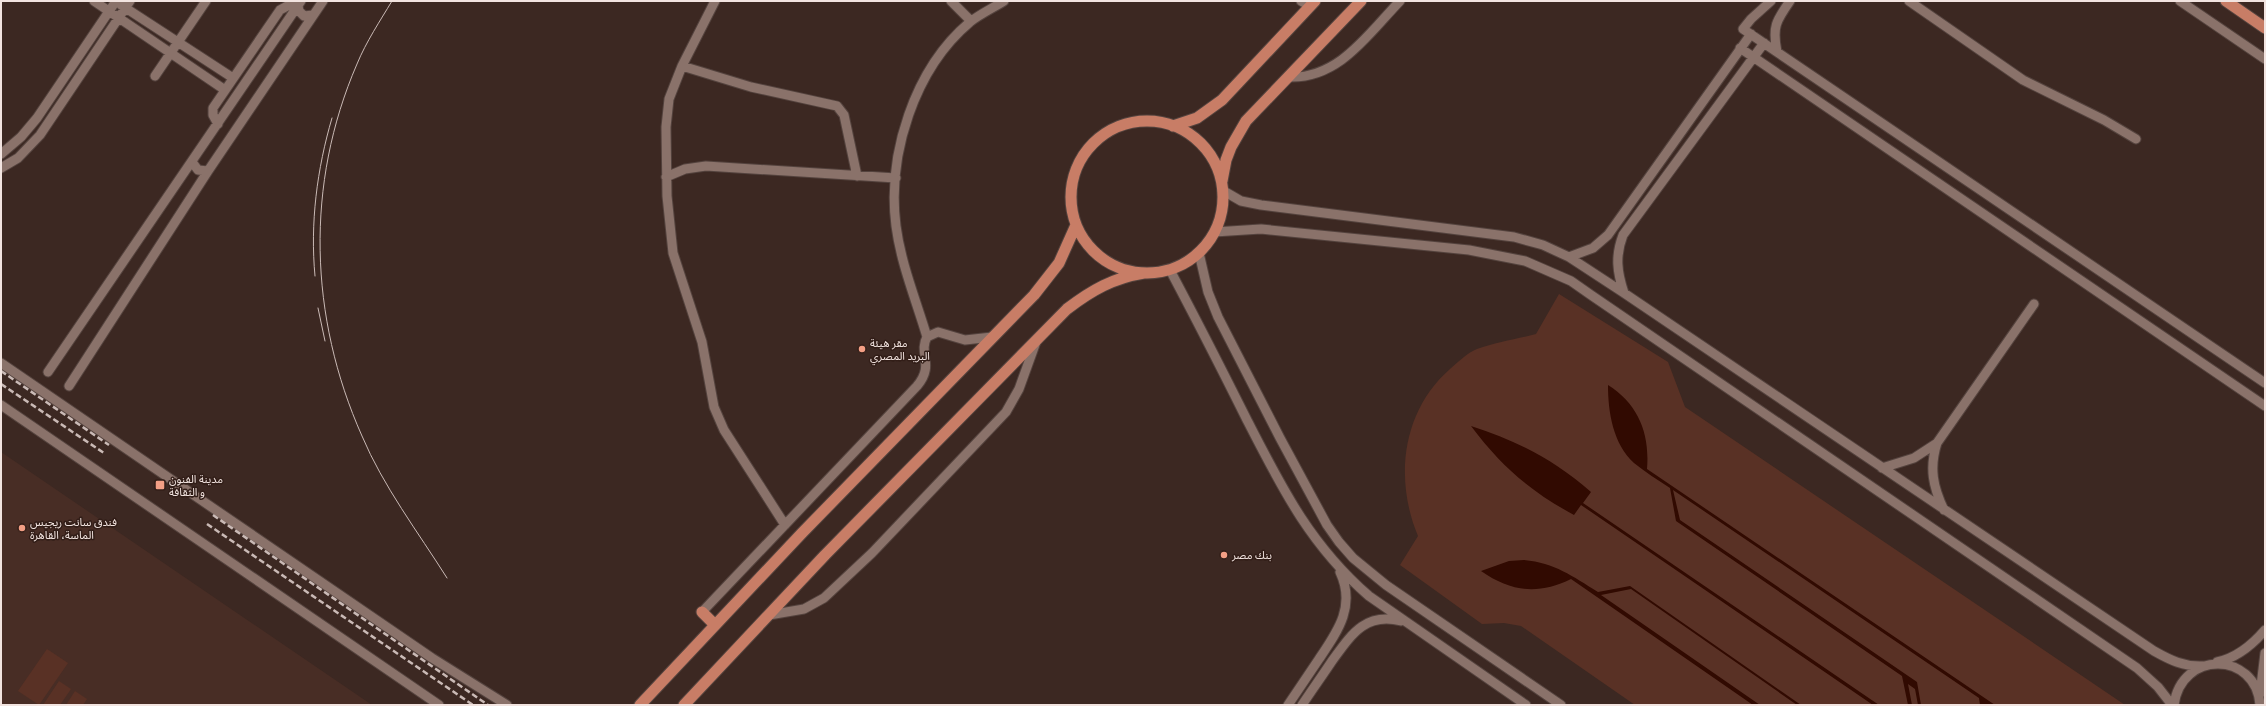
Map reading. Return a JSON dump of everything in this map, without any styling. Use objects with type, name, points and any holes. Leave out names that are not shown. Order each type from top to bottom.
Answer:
[{"type":"main road","points":[[684,705],[825,555],[1067,309],[1103,284],[1123,277],[1170,270],[1190,260],[1199,252],[1214,232],[1222,205],[1222,188],[1226,160],[1237,134],[1246,121],[1361,1]]},
{"type":"main road","points":[[2226,1],[2265,28]]},
{"type":"main road","points":[[1173,126],[1198,118],[1215,106],[1309,3]]},
{"type":"main road","points":[[1144,273],[1123,269],[1103,259],[1087,244],[1076,225],[1070,204],[1072,182],[1079,161],[1092,144],[1109,130],[1130,123],[1152,121],[1173,126],[1191,136],[1205,149],[1216,166],[1222,188]]},
{"type":"main road","points":[[640,705],[1047,280],[1059,263],[1076,225]]},
{"type":"main road","points":[[702,612],[715,625]]},
{"type":"street","points":[[94,1],[225,90]]},
{"type":"street","points":[[1,154],[21,137],[37,118],[115,1],[128,5],[178,43],[233,78]]},
{"type":"street","points":[[155,76],[206,1]]},
{"type":"street","points":[[69,386],[208,171],[323,1]]},
{"type":"street","points":[[715,1],[682,66],[672,90],[667,109],[667,215],[673,253],[702,342],[714,407],[724,430],[785,525]]},
{"type":"street","points":[[951,1],[971,21]]},
{"type":"street","points":[[702,612],[920,382],[927,368],[925,344],[927,337],[901,251],[896,225],[896,178],[900,147],[907,121],[918,95],[930,71],[945,49],[971,21],[1004,1]]},
{"type":"street","points":[[1289,77],[1313,75],[1338,64],[1400,1]]},
{"type":"street","points":[[1569,257],[1593,248],[1608,235],[1740,48],[1751,19],[1771,1]]},
{"type":"street","points":[[1777,52],[1774,34],[1775,25],[1790,1]]},
{"type":"street","points":[[1909,1],[2023,80],[2104,120],[2136,139]]},
{"type":"street","points":[[2180,1],[2265,59]]},
{"type":"street","points":[[300,3],[299,12],[304,16],[313,16]]},
{"type":"street","points":[[218,124],[213,115],[213,109],[233,78],[280,10],[288,5],[300,3]]},
{"type":"street","points":[[48,372],[300,3]]},
{"type":"street","points":[[1,168],[18,158],[40,135],[128,5]]},
{"type":"street","points":[[1747,31],[2265,383]]},
{"type":"street","points":[[1624,293],[1618,275],[1617,265],[1619,244],[1623,235],[1764,43]]},
{"type":"street","points":[[1740,48],[2265,406]]},
{"type":"street","points":[[682,66],[751,87],[836,106],[844,115],[857,176]]},
{"type":"street","points":[[192,162],[198,170],[208,171]]},
{"type":"street","points":[[666,177],[685,169],[706,166],[896,178]]},
{"type":"street","points":[[1222,188],[1240,201],[1261,205],[1514,237],[1543,245],[1569,257],[2154,651],[2178,663],[2192,666],[2221,664],[2234,667],[2246,674],[2254,685],[2260,701]]},
{"type":"street","points":[[1214,232],[1261,228],[1470,250],[1525,261],[1549,270],[1581,288],[2137,668],[2158,686],[2173,705]]},
{"type":"street","points":[[1199,252],[1208,292],[1218,317],[1280,438],[1328,524],[1340,542],[1369,573],[1561,705]]},
{"type":"street","points":[[1170,270],[1275,474],[1306,527],[1339,570],[1346,588],[1344,617],[1336,634],[1288,705]]},
{"type":"street","points":[[1944,511],[1934,489],[1932,476],[1932,463],[1938,443],[2034,304]]},
{"type":"street","points":[[927,337],[938,332],[965,340],[992,337]]},
{"type":"street","points":[[769,615],[793,613],[824,598],[872,553],[1003,415],[1017,393],[1036,340]]},
{"type":"street","points":[[1,363],[432,658],[507,705]]},
{"type":"street","points":[[1,405],[439,705]]},
{"type":"street","points":[[1882,468],[1914,458],[1938,443]]},
{"type":"street","points":[[1334,563],[1368,596],[1526,705]]},
{"type":"street","points":[[1302,705],[1347,640],[1357,629],[1378,619],[1393,619],[1408,623]]},
{"type":"street","points":[[2173,705],[2179,686],[2185,677],[2205,665],[2224,661],[2236,655],[2265,630]]},
{"type":"street","points":[[2260,701],[2265,653]]},
{"type":"shaded area","points":[[1559,294],[1668,362],[1685,407],[2125,705],[1635,705],[1521,626],[1504,623],[1482,624],[1400,565],[1418,536],[1406,492],[1405,469],[1407,447],[1412,425],[1421,405],[1434,386],[1450,369],[1470,353],[1492,344],[1536,334]]},
{"type":"shaded area","points":[[1608,385],[1627,401],[1640,421],[1646,443],[1647,469],[1995,705],[1980,705],[1979,698],[1673,490],[1680,520],[1917,682],[1921,705],[1918,705],[1915,689],[1908,684],[1912,705],[1908,705],[1902,676],[1676,521],[1670,488],[1634,463],[1621,447],[1613,427],[1609,406]]},
{"type":"shaded area","points":[[1471,426],[1520,445],[1563,470],[1591,492],[1583,503],[1879,705],[1873,705],[1581,505],[1574,515],[1544,497],[1505,465]]},
{"type":"shaded area","points":[[1,452],[372,705],[1,705]]},
{"type":"shaded area","points":[[1524,560],[1554,567],[1598,592],[1630,586],[1801,705],[1797,705],[1631,589],[1601,595],[1760,705],[1753,705],[1571,579],[1547,587],[1525,589],[1503,583],[1481,571],[1509,561]]},
{"type":"shaded area","points":[[47,649],[68,663],[39,705],[18,691]]},
{"type":"shaded area","points":[[59,681],[71,689],[60,705],[43,705]]},
{"type":"shaded area","points":[[75,691],[87,699],[83,705],[66,705]]},
{"type":"tram line","points":[[392,1],[357,64],[340,110],[328,156],[322,203],[320,250],[323,298],[332,345],[344,391],[370,455],[390,491],[447,578]]},
{"type":"tram line","points":[[315,276],[313,236],[316,196],[322,157],[332,118]]},
{"type":"tram line","points":[[318,308],[325,341]]},
{"type":"railway","points":[[1,371],[109,445]]},
{"type":"railway","points":[[1,384],[104,453]]},
{"type":"railway","points":[[213,515],[488,705]]},
{"type":"railway","points":[[207,524],[473,705]]},
{"type":"place","name":"مقر هيئة البريد المصري","points":[[862,349]]},
{"type":"place","name":"مدينة الفنون و الثقافة","points":[[160,485]]},
{"type":"place","name":"فندق سانت ريجيس الماسة، القاهرة","points":[[22,528]]},
{"type":"place","name":"بنك مصر","points":[[1224,555]]}]
